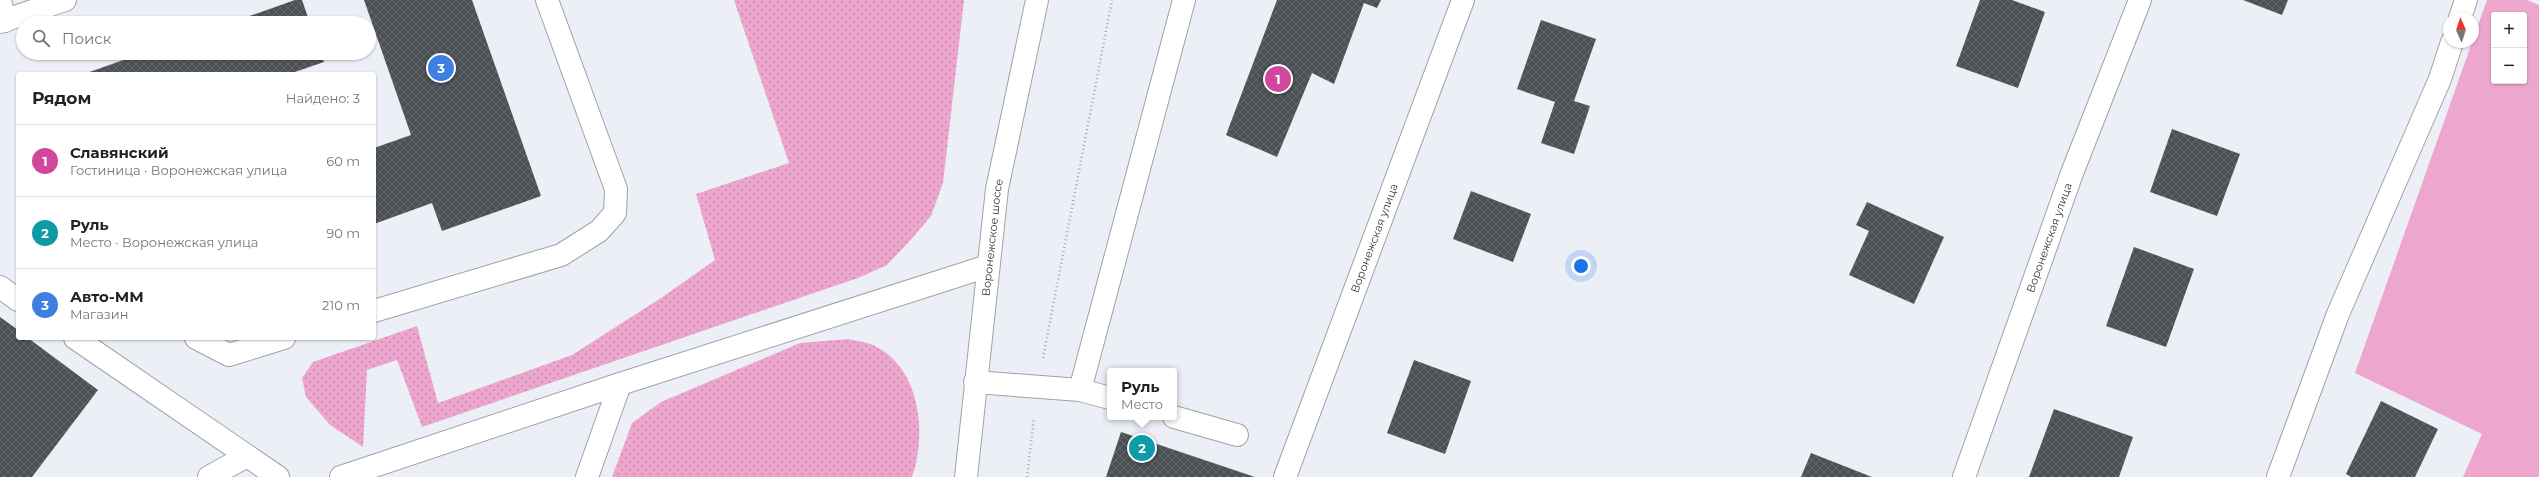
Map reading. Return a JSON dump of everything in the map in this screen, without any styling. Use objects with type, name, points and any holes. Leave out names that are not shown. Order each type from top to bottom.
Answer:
[{"type":"street","points":[[2,14],[65,0]]},
{"type":"street","points":[[376,310],[561,255],[599,231],[615,213],[616,189],[547,0]]},
{"type":"street","name":"Воронежское шоссе","points":[[966,477],[975,382],[997,189],[1037,0]]},
{"type":"street","points":[[1080,390],[1184,0]]},
{"type":"street","name":"Воронежская улица","points":[[1285,477],[1463,0]]},
{"type":"street","name":"Воронежская улица","points":[[1964,477],[2072,173],[2140,0]]},
{"type":"street","points":[[2462,12],[2466,0]]},
{"type":"street","points":[[2278,477],[2338,314],[2436,86],[2450,48]]},
{"type":"street","points":[[341,477],[620,384],[988,266]]},
{"type":"street","points":[[0,288],[16,299]]},
{"type":"street","points":[[78,340],[278,477]]},
{"type":"street","points":[[200,340],[229,355],[278,340]]},
{"type":"street","points":[[975,382],[1080,390],[1107,397]]},
{"type":"street","points":[[588,477],[620,384]]},
{"type":"street","points":[[1177,418],[1237,435]]},
{"type":"street","points":[[209,477],[247,456]]},
{"type":"path","points":[[1027,477],[1038,386],[1112,0]]},
{"type":"shaded area","points":[[734,0],[964,0],[943,183],[931,216],[908,243],[887,265],[858,278],[422,427],[397,360],[367,370],[363,447],[330,425],[306,397],[302,378],[313,362],[417,326],[438,403],[572,355],[661,298],[715,260],[696,194],[789,163]]},
{"type":"shaded area","points":[[2487,0],[2527,0],[2539,5],[2539,477],[2463,477],[2482,434],[2355,373],[2470,48],[2479,48],[2479,23]]},
{"type":"shaded area","points":[[848,339],[875,346],[890,356],[902,370],[911,386],[919,423],[917,460],[912,477],[612,477],[632,423],[661,402],[800,343]]},
{"type":"building","points":[[295,0],[302,0],[308,16],[250,16]]},
{"type":"building","points":[[364,0],[472,0],[541,196],[442,231],[432,203],[376,223],[376,147],[411,135],[376,34],[376,16],[370,16]]},
{"type":"building","points":[[1277,0],[1381,0],[1377,8],[1364,3],[1334,84],[1312,73],[1277,157],[1226,135]]},
{"type":"building","points":[[1980,0],[2012,0],[2045,12],[2018,88],[1956,66]]},
{"type":"building","points":[[2243,0],[2288,0],[2282,15]]},
{"type":"building","points":[[1541,20],[1596,39],[1574,101],[1590,106],[1574,154],[1541,143],[1555,102],[1517,89]]},
{"type":"building","points":[[123,60],[323,60],[324,62],[295,72],[90,72]]},
{"type":"building","points":[[2172,129],[2240,154],[2217,216],[2150,192]]},
{"type":"building","points":[[1471,191],[1531,214],[1513,262],[1453,239]]},
{"type":"building","points":[[1867,202],[1944,237],[1914,304],[1849,275],[1869,231],[1856,225]]},
{"type":"building","points":[[2134,247],[2194,269],[2166,347],[2106,326]]},
{"type":"building","points":[[0,317],[16,329],[16,340],[31,340],[98,390],[32,477],[0,477]]},
{"type":"building","points":[[1414,360],[1471,381],[1445,454],[1387,433]]},
{"type":"building","points":[[2381,401],[2438,429],[2415,477],[2351,477],[2346,474]]},
{"type":"building","points":[[2054,409],[2133,437],[2119,477],[2029,477]]},
{"type":"building","points":[[1121,432],[1255,477],[1106,477]]},
{"type":"building","points":[[1811,453],[1872,477],[1801,477]]},
{"type":"place","name":"Авто-ММ","points":[[441,68]]},
{"type":"place","name":"Славянский","points":[[1278,79]]},
{"type":"place","name":"Руль","points":[[1142,448]]}]
